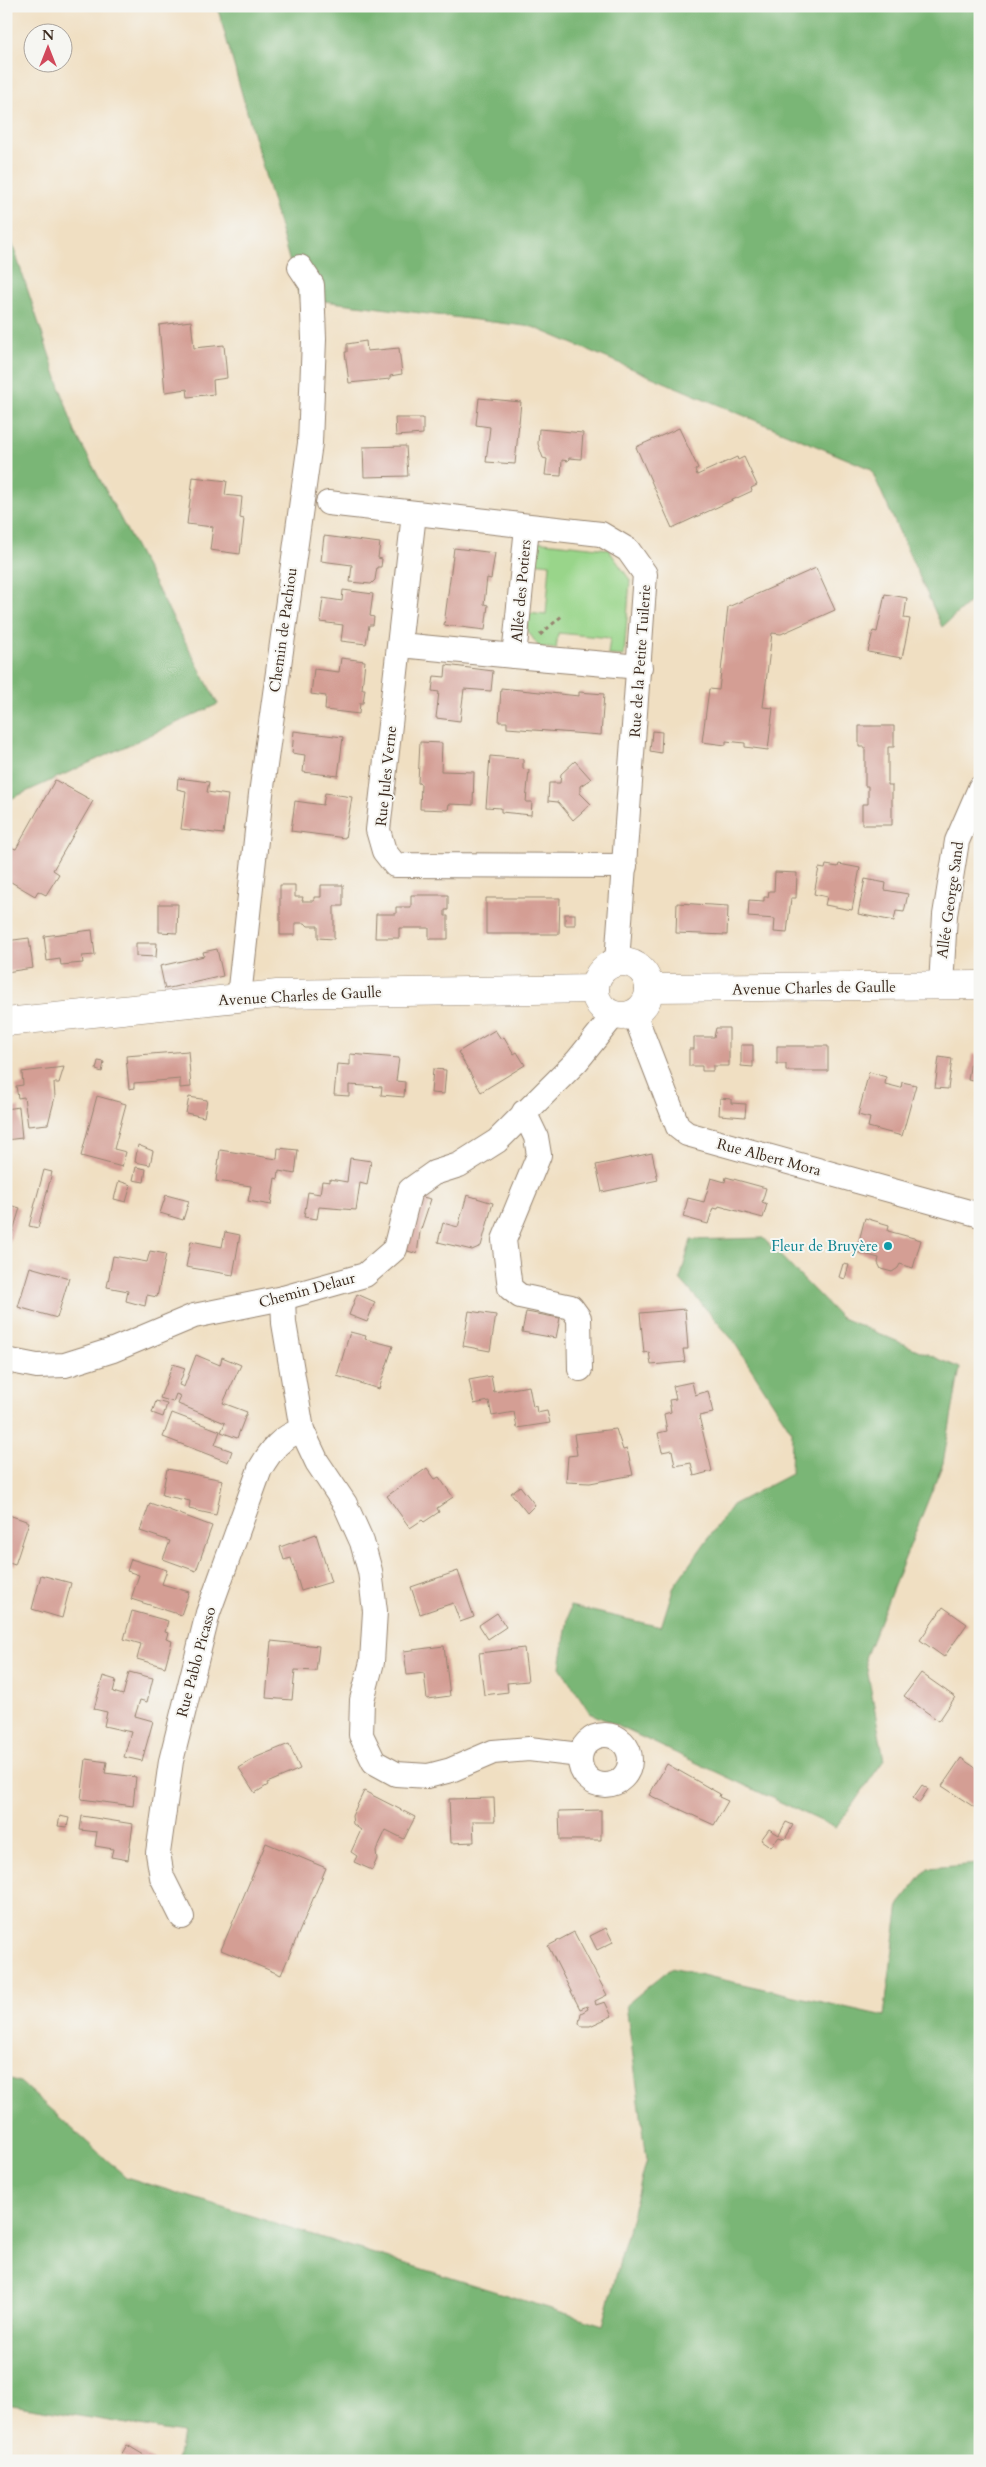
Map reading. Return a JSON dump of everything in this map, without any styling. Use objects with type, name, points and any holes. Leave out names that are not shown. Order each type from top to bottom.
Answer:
[{"type":"street","name":"Chemin de Pachiou","points":[[239,997],[261,794],[310,443],[314,339],[312,285],[300,267]]},
{"type":"street","name":"Rue de la Petite Tuilerie","points":[[328,503],[601,534],[628,550],[645,574],[640,667],[617,962]]},
{"type":"street","name":"Rue Jules Verne","points":[[414,514],[378,830],[384,851],[395,865],[624,866]]},
{"type":"street","name":"Allée des Potiers","points":[[514,656],[527,526]]},
{"type":"street","name":"Allée des Potiers","points":[[400,645],[640,667]]},
{"type":"street","name":"Allée George Sand","points":[[941,986],[945,915],[957,841],[980,788]]},
{"type":"street","points":[[617,962],[632,964],[639,968],[644,974],[649,988],[642,1007],[624,1014],[600,1006],[595,989],[598,977],[602,972],[617,962]]},
{"type":"street","name":"Avenue Charles de Gaulle","points":[[649,988],[980,985]]},
{"type":"street","name":"Avenue Charles de Gaulle","points":[[6,1022],[277,994],[595,989]]},
{"type":"street","name":"Chemin Delaur","points":[[6,1360],[37,1366],[64,1365],[113,1350],[194,1316],[283,1298],[365,1275],[394,1249],[410,1190],[434,1173],[459,1166],[497,1141],[624,1014]]},
{"type":"street","name":"Rue Albert Mora","points":[[624,1014],[678,1127],[687,1134],[980,1215]]},
{"type":"street","points":[[524,1112],[536,1137],[539,1155],[504,1240],[510,1288],[520,1296],[571,1307],[579,1318],[580,1369]]},
{"type":"street","points":[[283,1298],[284,1323],[302,1430],[317,1462],[345,1504],[362,1542],[370,1572],[375,1611],[372,1662],[362,1700],[361,1735],[374,1762],[396,1774],[428,1776],[451,1770],[493,1752],[530,1749],[580,1755]]},
{"type":"street","name":"Rue Pablo Picasso","points":[[182,1917],[162,1877],[158,1853],[170,1761],[208,1613],[260,1469],[271,1449],[290,1434],[302,1430]]},
{"type":"green space","points":[[217,6],[980,6],[980,593],[942,627],[871,469],[533,327],[300,298]]},
{"type":"green space","points":[[6,225],[75,432],[218,704],[6,801]]},
{"type":"green space","points":[[534,541],[608,549],[630,580],[624,656],[608,655],[610,638],[558,633],[556,649],[539,647],[527,630],[528,613],[546,615],[550,564],[532,562]]},
{"type":"green space","points":[[763,1238],[840,1317],[960,1368],[943,1463],[865,1658],[884,1760],[836,1828],[590,1713],[560,1667],[570,1606],[661,1627],[674,1586],[732,1505],[791,1474],[792,1432],[732,1339],[680,1279],[691,1240]]},
{"type":"green space","points":[[979,1864],[980,2461],[177,2461],[182,2433],[6,2404],[6,2077],[20,2082],[126,2177],[603,2325],[647,2159],[626,2005],[671,1968],[884,2016],[899,1904],[928,1868]]},
{"type":"building","points":[[191,321],[194,348],[224,345],[227,378],[213,380],[214,394],[188,397],[187,389],[165,392],[159,325]]},
{"type":"building","points":[[366,341],[367,351],[399,348],[402,374],[390,376],[390,379],[349,383],[345,352],[347,352],[347,344]]},
{"type":"building","points":[[479,398],[521,402],[515,464],[486,462],[490,427],[476,425]]},
{"type":"building","points":[[395,418],[423,418],[423,434],[396,436]]},
{"type":"building","points":[[679,428],[698,468],[695,470],[697,475],[737,457],[738,460],[744,457],[757,485],[751,488],[752,491],[672,528],[636,447]]},
{"type":"building","points":[[539,429],[583,433],[581,459],[569,458],[568,461],[562,460],[561,476],[545,475],[547,459],[543,458],[538,444]]},
{"type":"building","points":[[406,446],[408,476],[364,477],[363,447]]},
{"type":"building","points":[[193,477],[227,481],[225,495],[242,497],[240,518],[244,519],[240,554],[210,550],[213,527],[187,524]]},
{"type":"building","points":[[324,536],[380,543],[378,558],[382,559],[381,567],[377,567],[375,580],[371,584],[350,582],[352,565],[321,561]]},
{"type":"building","points":[[454,548],[495,553],[491,579],[487,578],[484,604],[488,605],[485,630],[444,625]]},
{"type":"building","points":[[816,568],[835,610],[781,634],[772,633],[763,707],[773,708],[768,750],[745,747],[745,743],[726,741],[726,745],[702,742],[709,689],[719,690],[728,607]]},
{"type":"building","points":[[343,590],[373,594],[370,616],[374,617],[373,625],[369,625],[366,644],[341,641],[343,625],[320,622],[323,598],[342,601]]},
{"type":"building","points":[[885,594],[907,598],[904,618],[910,619],[902,658],[868,652],[873,631],[877,632]]},
{"type":"building","points":[[341,658],[365,661],[362,689],[365,689],[363,703],[360,703],[359,714],[325,710],[326,696],[311,694],[314,669],[339,672]]},
{"type":"building","points":[[446,665],[493,671],[491,691],[464,689],[460,721],[436,718],[439,692],[432,691],[434,676],[445,677]]},
{"type":"building","points":[[501,688],[579,696],[579,692],[604,694],[601,735],[507,728],[507,722],[499,722]]},
{"type":"building","points":[[859,726],[894,726],[894,747],[888,747],[888,785],[892,785],[892,825],[862,825],[862,804],[868,804],[868,786],[865,786],[865,747],[859,747]]},
{"type":"building","points":[[294,731],[343,737],[338,776],[303,772],[305,755],[292,753]]},
{"type":"building","points":[[652,731],[662,732],[661,753],[650,751]]},
{"type":"building","points":[[420,742],[442,743],[441,771],[474,772],[473,805],[449,804],[448,810],[420,809],[421,784],[418,783]]},
{"type":"building","points":[[490,756],[523,759],[523,769],[529,770],[526,802],[532,802],[531,815],[501,812],[501,808],[486,807]]},
{"type":"building","points":[[575,761],[591,779],[580,786],[580,793],[591,804],[573,820],[558,802],[548,801],[549,783],[560,783],[561,774]]},
{"type":"building","points":[[178,778],[209,782],[207,792],[228,795],[223,834],[181,829],[186,791],[177,789]]},
{"type":"building","points":[[55,780],[93,801],[53,870],[59,874],[46,895],[38,891],[35,896],[6,879],[6,846],[16,849]]},
{"type":"building","points":[[325,793],[352,797],[345,838],[291,831],[295,801],[323,805]]},
{"type":"building","points":[[839,864],[860,868],[852,910],[825,905],[827,897],[814,894],[819,868],[825,869],[826,865],[838,867]]},
{"type":"building","points":[[775,872],[797,873],[796,898],[791,898],[787,933],[774,932],[775,919],[748,917],[749,900],[764,901],[764,897],[768,897],[769,891],[774,891]]},
{"type":"building","points":[[865,879],[886,883],[885,890],[908,894],[904,912],[896,911],[894,921],[858,914]]},
{"type":"building","points":[[280,885],[295,885],[295,897],[303,897],[302,901],[314,901],[314,897],[321,897],[321,885],[343,885],[343,906],[334,906],[334,939],[318,938],[318,926],[308,926],[305,923],[295,923],[295,935],[280,935]]},
{"type":"building","points":[[411,895],[448,895],[448,910],[445,910],[445,916],[448,916],[448,939],[429,939],[429,928],[399,928],[399,938],[375,938],[376,914],[396,914],[396,907],[411,907]]},
{"type":"building","points":[[486,898],[560,898],[559,934],[486,934]]},
{"type":"building","points":[[677,903],[728,906],[727,935],[676,933]]},
{"type":"building","points":[[159,904],[178,904],[177,933],[159,932]]},
{"type":"building","points":[[565,914],[575,914],[575,925],[565,925]]},
{"type":"building","points":[[92,930],[95,955],[82,956],[83,963],[61,965],[60,959],[47,961],[44,936]]},
{"type":"building","points":[[29,938],[33,968],[6,972],[6,941]]},
{"type":"building","points":[[136,943],[157,943],[156,957],[136,956]]},
{"type":"building","points":[[217,949],[223,976],[165,989],[160,966],[204,956],[203,952]]},
{"type":"building","points":[[716,1028],[729,1028],[729,1066],[713,1066],[713,1071],[702,1071],[702,1066],[689,1066],[689,1049],[694,1049],[694,1037],[714,1037]]},
{"type":"building","points":[[495,1030],[501,1039],[504,1037],[514,1054],[517,1052],[525,1065],[481,1092],[458,1052]]},
{"type":"building","points":[[741,1045],[753,1045],[753,1067],[741,1066]]},
{"type":"building","points":[[777,1046],[828,1046],[828,1071],[786,1071],[786,1064],[777,1064]]},
{"type":"building","points":[[188,1051],[191,1087],[180,1088],[180,1079],[134,1083],[134,1088],[129,1089],[126,1056]]},
{"type":"building","points":[[350,1054],[399,1058],[396,1081],[405,1082],[404,1097],[381,1095],[382,1087],[349,1085],[349,1096],[334,1095],[337,1064],[350,1065]]},
{"type":"building","points":[[972,1054],[980,1055],[980,1082],[968,1080]]},
{"type":"building","points":[[939,1057],[952,1059],[948,1089],[935,1088]]},
{"type":"building","points":[[98,1061],[104,1062],[102,1072],[96,1070]]},
{"type":"building","points":[[64,1067],[59,1083],[54,1083],[55,1097],[48,1124],[28,1126],[24,1097],[18,1098],[16,1086],[23,1085],[22,1072]]},
{"type":"building","points":[[433,1069],[446,1070],[444,1094],[431,1093]]},
{"type":"building","points":[[869,1072],[886,1077],[885,1084],[901,1088],[902,1082],[916,1085],[902,1136],[868,1127],[870,1118],[858,1115]]},
{"type":"building","points":[[97,1096],[126,1104],[114,1149],[126,1152],[122,1167],[81,1156]]},
{"type":"building","points":[[189,1097],[207,1100],[204,1117],[186,1113]]},
{"type":"building","points":[[720,1098],[731,1099],[731,1103],[746,1104],[745,1117],[719,1115]]},
{"type":"building","points":[[19,1107],[22,1138],[6,1140],[6,1109]]},
{"type":"building","points":[[138,1145],[153,1151],[150,1165],[135,1162]]},
{"type":"building","points":[[278,1148],[298,1150],[295,1174],[279,1171],[278,1179],[275,1178],[271,1205],[248,1201],[251,1186],[216,1181],[220,1150],[277,1159]]},
{"type":"building","points":[[652,1153],[658,1180],[602,1192],[596,1165]]},
{"type":"building","points":[[350,1158],[371,1161],[367,1185],[360,1183],[356,1210],[319,1207],[317,1219],[304,1217],[308,1192],[320,1194],[322,1181],[330,1182],[330,1179],[347,1182]]},
{"type":"building","points":[[136,1167],[146,1169],[144,1182],[133,1180]]},
{"type":"building","points":[[44,1170],[52,1172],[38,1228],[29,1226]]},
{"type":"building","points":[[726,1177],[766,1188],[762,1202],[767,1204],[763,1218],[719,1206],[718,1209],[713,1208],[708,1224],[683,1217],[688,1198],[704,1202],[711,1178],[725,1182]]},
{"type":"building","points":[[119,1181],[131,1185],[126,1202],[114,1199]]},
{"type":"building","points":[[166,1195],[189,1201],[183,1220],[160,1213]]},
{"type":"building","points":[[467,1195],[493,1203],[481,1246],[472,1250],[438,1242],[443,1223],[458,1227]]},
{"type":"building","points":[[418,1196],[431,1199],[420,1232],[417,1254],[405,1250]]},
{"type":"building","points":[[6,1204],[20,1208],[9,1244],[6,1243]]},
{"type":"building","name":"Fleur de Bruyère","points":[[865,1218],[889,1225],[888,1231],[921,1240],[913,1268],[900,1264],[892,1272],[881,1269],[878,1263],[879,1258],[856,1252]]},
{"type":"building","points":[[225,1232],[240,1235],[233,1275],[186,1267],[191,1241],[222,1247]]},
{"type":"building","points":[[150,1251],[166,1254],[157,1297],[147,1295],[145,1306],[126,1301],[128,1291],[107,1287],[113,1256],[147,1262]]},
{"type":"building","points":[[843,1264],[849,1265],[845,1279],[839,1277]]},
{"type":"building","points":[[30,1267],[69,1278],[57,1318],[18,1307]]},
{"type":"building","points":[[357,1294],[375,1302],[367,1322],[349,1315]]},
{"type":"building","points":[[685,1309],[688,1349],[683,1349],[685,1362],[651,1365],[649,1352],[644,1353],[640,1313]]},
{"type":"building","points":[[469,1311],[496,1315],[490,1351],[463,1346]]},
{"type":"building","points":[[526,1312],[560,1318],[556,1338],[522,1332]]},
{"type":"building","points":[[350,1332],[366,1336],[365,1339],[393,1346],[379,1389],[337,1376]]},
{"type":"building","points":[[196,1355],[220,1365],[222,1357],[241,1365],[223,1403],[247,1412],[237,1438],[221,1432],[225,1423],[178,1404],[181,1396],[176,1394],[173,1402],[160,1398],[173,1364],[185,1368],[179,1385],[184,1387]]},
{"type":"building","points":[[491,1376],[494,1392],[529,1386],[533,1407],[536,1406],[537,1413],[547,1411],[550,1423],[517,1428],[514,1412],[492,1416],[489,1401],[474,1404],[469,1380]]},
{"type":"building","points":[[692,1382],[695,1395],[708,1391],[713,1413],[699,1416],[712,1471],[694,1476],[691,1463],[675,1466],[672,1450],[662,1452],[658,1433],[667,1431],[664,1414],[671,1412],[669,1400],[676,1399],[673,1386]]},
{"type":"building","points":[[156,1401],[167,1404],[163,1417],[152,1413]]},
{"type":"building","points":[[172,1413],[220,1431],[215,1445],[232,1451],[228,1462],[163,1437]]},
{"type":"building","points":[[616,1429],[623,1450],[627,1449],[633,1475],[590,1483],[566,1482],[568,1456],[577,1455],[574,1434]]},
{"type":"building","points":[[427,1468],[435,1479],[439,1477],[453,1497],[437,1508],[439,1512],[424,1522],[422,1520],[410,1528],[387,1496]]},
{"type":"building","points":[[167,1469],[223,1480],[216,1515],[189,1509],[190,1501],[162,1495]]},
{"type":"building","points":[[520,1486],[535,1505],[527,1513],[511,1493]]},
{"type":"building","points":[[150,1503],[212,1526],[196,1571],[163,1559],[170,1541],[140,1531]]},
{"type":"building","points":[[6,1514],[29,1522],[15,1565],[6,1562]]},
{"type":"building","points":[[316,1534],[331,1582],[301,1591],[291,1558],[284,1560],[280,1547]]},
{"type":"building","points":[[131,1559],[167,1570],[162,1584],[189,1592],[181,1615],[131,1599],[139,1575],[127,1571]]},
{"type":"building","points":[[458,1571],[474,1617],[460,1622],[453,1603],[420,1614],[411,1587]]},
{"type":"building","points":[[41,1575],[71,1583],[62,1618],[32,1609]]},
{"type":"building","points":[[943,1607],[967,1624],[944,1657],[920,1640]]},
{"type":"building","points":[[132,1611],[168,1621],[165,1632],[168,1633],[166,1639],[172,1641],[165,1667],[137,1659],[141,1644],[124,1639]]},
{"type":"building","points":[[497,1613],[506,1627],[488,1639],[479,1625]]},
{"type":"building","points":[[271,1641],[319,1646],[316,1671],[295,1670],[292,1700],[266,1698]]},
{"type":"building","points":[[444,1646],[450,1696],[427,1699],[424,1673],[407,1675],[404,1651]]},
{"type":"building","points":[[524,1648],[528,1681],[507,1683],[508,1692],[484,1695],[479,1653]]},
{"type":"building","points":[[129,1672],[153,1678],[147,1702],[140,1700],[135,1716],[153,1721],[142,1761],[124,1757],[131,1732],[104,1726],[107,1712],[94,1709],[103,1676],[116,1680],[113,1692],[123,1695]]},
{"type":"building","points":[[921,1673],[955,1697],[939,1721],[904,1696]]},
{"type":"building","points":[[289,1744],[300,1769],[267,1783],[268,1785],[255,1793],[239,1768],[257,1757]]},
{"type":"building","points":[[961,1758],[980,1771],[980,1811],[942,1786]]},
{"type":"building","points":[[86,1759],[107,1762],[105,1773],[136,1777],[133,1806],[81,1799]]},
{"type":"building","points":[[667,1764],[720,1794],[719,1797],[728,1801],[714,1825],[649,1795]]},
{"type":"building","points":[[922,1785],[928,1789],[919,1803],[913,1798]]},
{"type":"building","points":[[364,1791],[415,1817],[404,1839],[386,1830],[376,1851],[377,1859],[372,1870],[354,1862],[357,1856],[351,1852],[361,1830],[353,1824],[352,1816]]},
{"type":"building","points":[[494,1798],[495,1821],[473,1821],[474,1842],[451,1843],[449,1799]]},
{"type":"building","points":[[601,1810],[601,1840],[560,1840],[559,1811]]},
{"type":"building","points":[[60,1816],[69,1818],[67,1827],[58,1826]]},
{"type":"building","points":[[82,1816],[133,1824],[128,1860],[111,1857],[113,1849],[95,1846],[97,1832],[80,1830]]},
{"type":"building","points":[[786,1822],[793,1825],[785,1839],[779,1837],[771,1847],[761,1840],[769,1829],[779,1835]]},
{"type":"building","points":[[266,1843],[326,1868],[281,1975],[221,1950]]},
{"type":"building","points":[[606,1928],[613,1942],[597,1950],[590,1936]]},
{"type":"building","points":[[574,1932],[607,1995],[595,2001],[596,2005],[605,2002],[612,2016],[590,2026],[581,2026],[579,2023],[581,2013],[588,2009],[587,2006],[580,2009],[548,1946]]},
{"type":"building","points":[[127,2445],[154,2461],[131,2461],[121,2455]]},
{"type":"place","name":"Fleur de Bruyère","points":[[888,1246]]}]
